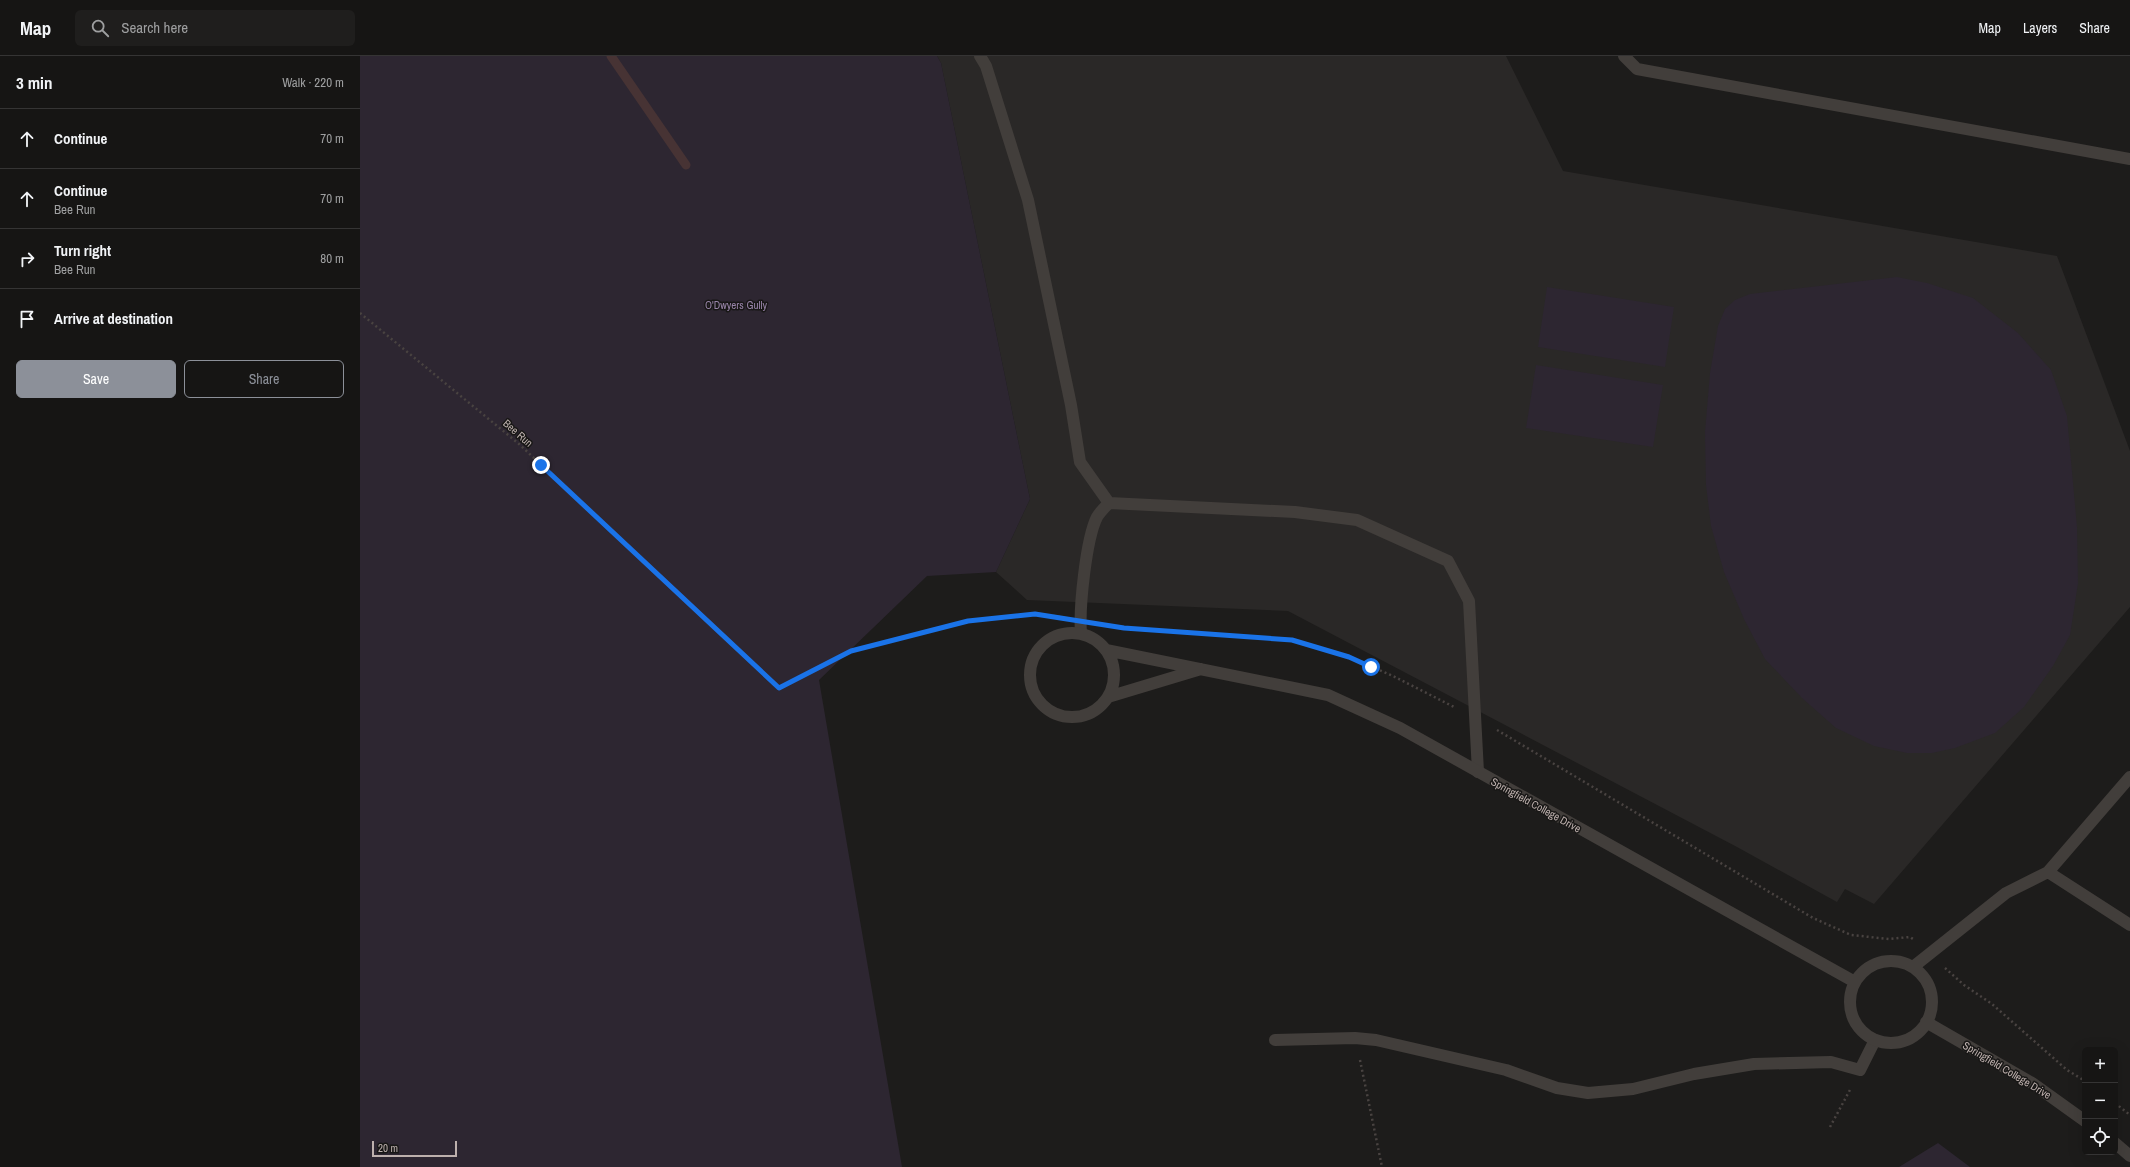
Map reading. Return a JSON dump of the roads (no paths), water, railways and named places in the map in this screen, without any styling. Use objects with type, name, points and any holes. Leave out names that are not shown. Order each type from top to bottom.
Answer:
[{"type":"street","points":[[980,56],[986,66],[1028,200],[1071,405],[1080,462],[1109,503]]},
{"type":"street","points":[[1624,56],[1637,69],[2130,159]]},
{"type":"street","points":[[1081,633],[1080,619],[1088,542],[1097,516],[1109,503]]},
{"type":"street","points":[[1109,503],[1295,512],[1357,520],[1448,561],[1469,601],[1478,772]]},
{"type":"street","points":[[1081,633],[1091,636],[1106,650],[1112,660],[1115,673],[1113,686],[1108,697],[1094,711],[1074,717],[1063,716],[1045,708],[1033,691],[1029,671],[1036,652],[1051,638],[1060,634],[1081,633]]},
{"type":"street","name":"Springfield College Drive","points":[[1106,650],[1202,668],[1328,695],[1400,728],[1855,982]]},
{"type":"street","name":"Springfield College Drive","points":[[1108,697],[1202,668]]},
{"type":"street","points":[[1912,967],[2006,893],[2048,872],[2130,778]]},
{"type":"street","points":[[2048,872],[2130,925]]},
{"type":"street","points":[[1892,961],[1912,967],[1922,975],[1932,998],[1931,1010],[1926,1022],[1910,1038],[1898,1042],[1875,1040],[1863,1032],[1855,1022],[1850,1008],[1850,995],[1855,982],[1861,973],[1880,962],[1892,961]]},
{"type":"street","name":"Springfield College Drive","points":[[1926,1022],[2032,1084],[2082,1119]]},
{"type":"street","points":[[1275,1040],[1355,1038],[1376,1040],[1506,1070],[1557,1088],[1588,1093],[1633,1089],[1694,1074],[1754,1064],[1831,1062],[1860,1070],[1875,1040]]},
{"type":"street","points":[[2118,1146],[2130,1156]]},
{"type":"waterway","points":[[611,56],[686,165]]},
{"type":"park label","name":"O'Dwyers Gully","points":[[736,305]]}]
